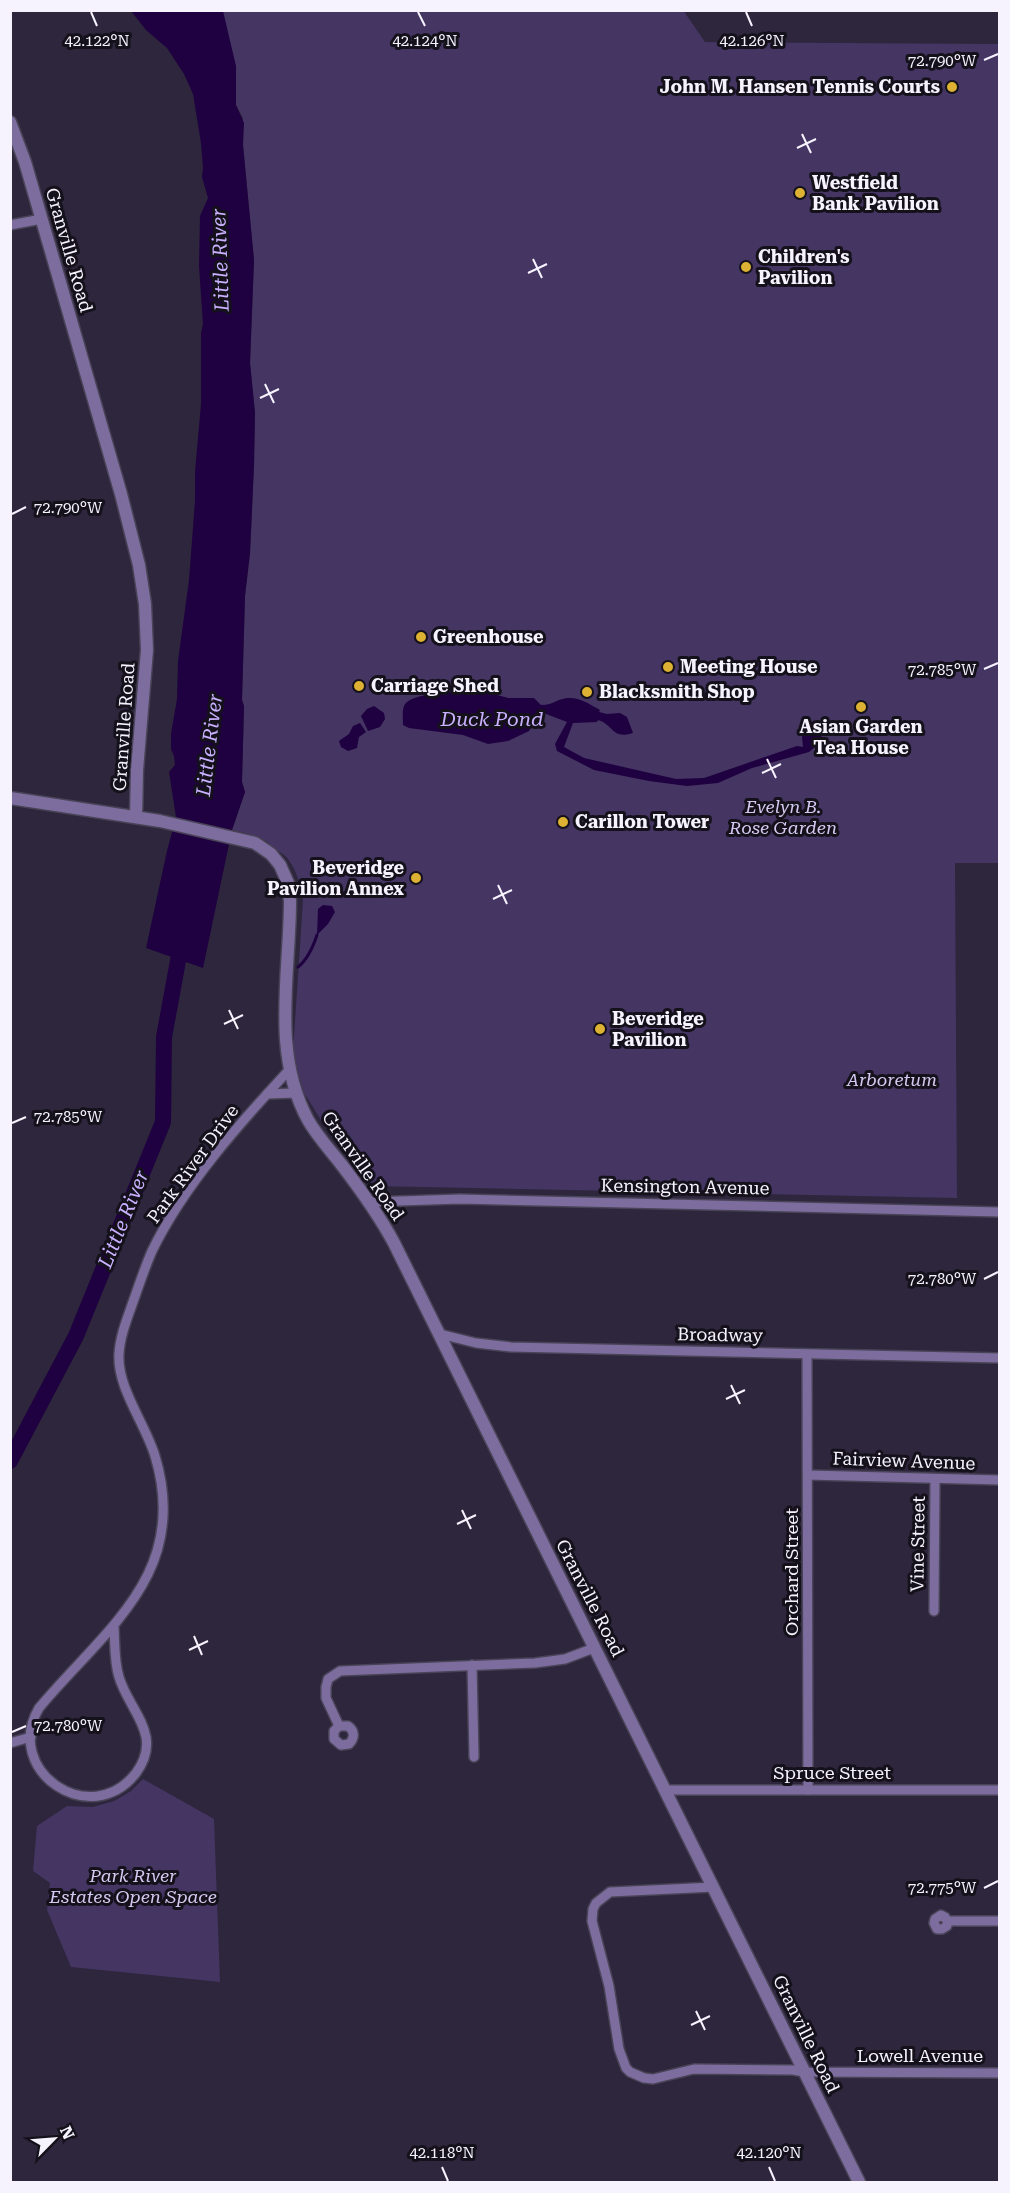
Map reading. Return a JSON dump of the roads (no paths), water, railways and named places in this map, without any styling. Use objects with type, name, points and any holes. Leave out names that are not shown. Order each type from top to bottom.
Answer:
[{"type":"street","name":"Granville Road","points":[[10,122],[42,219],[121,494],[143,589],[147,650],[137,770],[136,817],[248,840],[261,846],[276,859],[286,876],[290,910],[285,1010],[289,1070],[296,1093],[317,1133],[369,1202],[389,1233],[859,2182]]},
{"type":"street","points":[[10,225],[42,219]]},
{"type":"street","points":[[10,798],[136,817]]},
{"type":"street","name":"Park River Drive","points":[[114,1627],[118,1676],[141,1719],[146,1738],[144,1757],[135,1774],[116,1791],[100,1797],[88,1797],[63,1790],[46,1779],[39,1770],[33,1754],[31,1737],[33,1719],[39,1708],[114,1627],[135,1598],[151,1569],[161,1539],[162,1488],[155,1456],[144,1426],[120,1375],[118,1356],[122,1333],[143,1274],[163,1233],[198,1179],[289,1070]]},
{"type":"street","points":[[267,1094],[296,1093]]},
{"type":"street","name":"Kensington Avenue","points":[[369,1202],[472,1200],[999,1212]]},
{"type":"street","name":"Broadway","points":[[440,1334],[476,1343],[511,1347],[999,1358]]},
{"type":"street","name":"Orchard Street","points":[[807,1354],[808,1790]]},
{"type":"street","name":"Fairview Avenue","points":[[808,1475],[999,1480]]},
{"type":"street","name":"Vine Street","points":[[934,1611],[935,1479]]},
{"type":"street","points":[[339,1726],[326,1694],[328,1679],[336,1672],[353,1669],[556,1660],[594,1648]]},
{"type":"street","points":[[472,1665],[474,1757]]},
{"type":"street","points":[[10,1743],[31,1737]]},
{"type":"street","name":"Spruce Street","points":[[665,1790],[999,1790]]},
{"type":"street","name":"Lowell Avenue","points":[[714,1887],[616,1891],[605,1895],[593,1908],[592,1921],[609,1986],[619,2049],[626,2068],[636,2076],[653,2079],[694,2068],[804,2072],[999,2073]]},
{"type":"street","points":[[947,1921],[999,1921]]},
{"type":"water","points":[[131,11],[223,11],[236,66],[236,105],[244,123],[243,145],[254,260],[250,363],[255,413],[242,700],[244,706],[242,782],[245,792],[232,830],[203,968],[146,948],[176,817],[169,772],[175,765],[171,749],[171,734],[177,699],[178,661],[189,580],[195,501],[203,324],[199,266],[200,216],[208,198],[202,177],[201,143],[193,94],[184,74],[167,48],[146,30]]},
{"type":"water","name":"Duck Pond","points":[[462,691],[490,693],[508,698],[534,698],[541,705],[565,698],[575,698],[595,707],[600,710],[599,712],[620,713],[627,717],[633,733],[626,735],[617,733],[598,720],[597,722],[573,723],[564,747],[584,758],[676,779],[704,778],[797,746],[803,747],[802,737],[807,729],[815,728],[823,740],[809,752],[752,768],[718,783],[687,786],[594,770],[557,751],[555,744],[567,722],[541,712],[529,731],[508,741],[488,744],[463,735],[409,728],[403,725],[403,708],[413,698]]},
{"type":"water","points":[[374,706],[384,713],[385,719],[380,727],[368,731],[361,716],[367,709]]},
{"type":"water","points":[[360,723],[366,732],[359,737],[357,748],[348,751],[341,747],[339,741],[349,734],[353,726]]},
{"type":"water","points":[[323,905],[332,906],[335,912],[328,924],[317,935],[318,909]]},
{"type":"waterway","points":[[298,967],[309,953],[317,935]]},
{"type":"waterway","name":"Little River","points":[[10,1461],[76,1336],[163,1122],[164,1037],[182,939]]},
{"type":"place","name":"John M. Hansen Tennis Courts","points":[[952,87]]},
{"type":"place","name":"Westfield Bank Pavilion","points":[[800,193]]},
{"type":"place","name":"Children's Pavilion","points":[[746,267]]},
{"type":"place","name":"Greenhouse","points":[[421,637]]},
{"type":"place","name":"Meeting House","points":[[668,667]]},
{"type":"place","name":"Carriage Shed","points":[[359,686]]},
{"type":"place","name":"Blacksmith Shop","points":[[587,692]]},
{"type":"place","name":"Asian Garden Tea House","points":[[861,707]]},
{"type":"place","name":"Carillon Tower","points":[[563,822]]},
{"type":"place","name":"Beveridge Pavilion Annex","points":[[416,878]]},
{"type":"place","name":"Beveridge Pavilion","points":[[600,1029]]},
{"type":"park label","name":"Evelyn B. Rose Garden","points":[[783,817]]},
{"type":"park label","name":"Arboretum","points":[[892,1080]]},
{"type":"park label","name":"Park River Estates Open Space","points":[[133,1886]]}]
